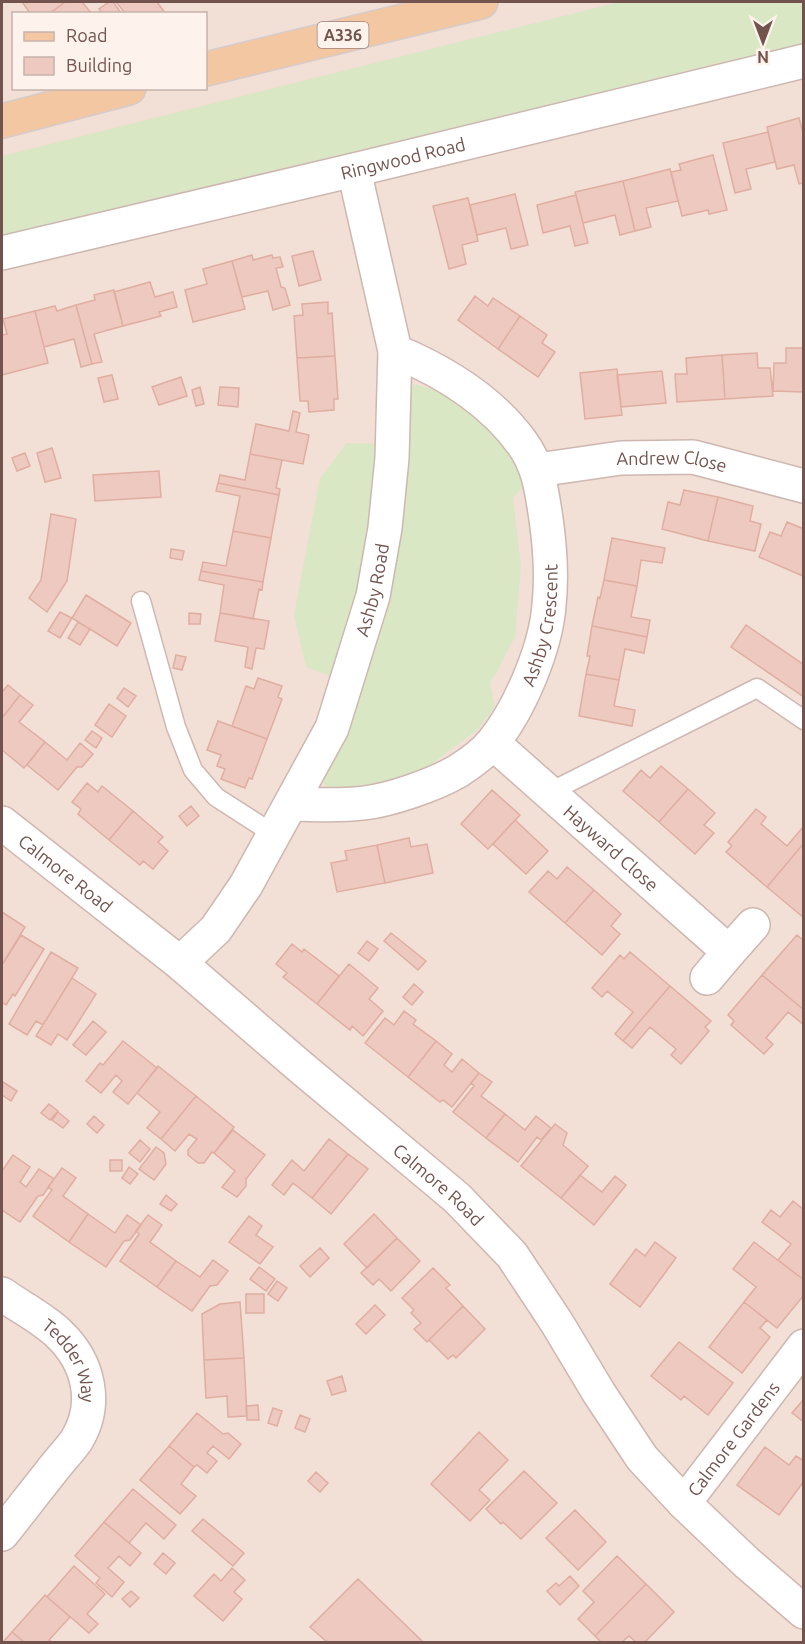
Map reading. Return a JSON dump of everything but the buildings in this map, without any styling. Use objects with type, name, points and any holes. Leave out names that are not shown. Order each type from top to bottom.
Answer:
[{"type":"main road","name":"A336","points":[[207,69],[481,2]]},
{"type":"main road","points":[[2,121],[121,90]]},
{"type":"street","name":"Ringwood Road","points":[[2,253],[804,61]]},
{"type":"street","name":"Ashby Road","points":[[180,963],[216,929],[246,885],[332,728],[373,596],[385,528],[392,458],[395,351],[354,170]]},
{"type":"street","name":"Ashby Crescent","points":[[292,804],[366,803],[414,790],[458,771],[493,743],[518,703],[540,650],[549,606],[549,537],[538,470],[522,443],[499,417],[468,390],[427,364],[395,351]]},
{"type":"street","name":"Andrew Close","points":[[538,470],[621,458],[693,457],[804,486]]},
{"type":"street","name":"Hayward Close","points":[[493,743],[729,952]]},
{"type":"street","name":"Calmore Road","points":[[2,823],[180,963],[457,1198],[512,1255],[642,1458],[684,1503],[746,1562],[804,1611]]},
{"type":"street","points":[[707,978],[753,925]]},
{"type":"street","name":"Tedder Way","points":[[2,1294],[57,1333],[73,1351],[83,1366],[90,1401],[85,1422],[76,1441],[2,1534]]},
{"type":"street","name":"Calmore Gardens","points":[[684,1503],[804,1346]]},
{"type":"lane","points":[[141,602],[176,727],[193,770],[216,797],[275,835]]},
{"type":"lane","points":[[548,793],[757,688],[804,720]]},
{"type":"shaded area","points":[[2,2],[803,2],[803,1642],[2,1642]]},
{"type":"green space","points":[[619,2],[803,2],[803,47],[2,241],[2,156]]},
{"type":"green space","points":[[415,384],[450,399],[481,422],[503,445],[526,483],[513,498],[521,567],[515,637],[490,684],[495,707],[476,731],[422,771],[347,791],[327,788],[321,779],[406,392]]},
{"type":"green space","points":[[347,443],[377,444],[373,513],[356,609],[336,678],[306,667],[294,615],[320,478]]}]
